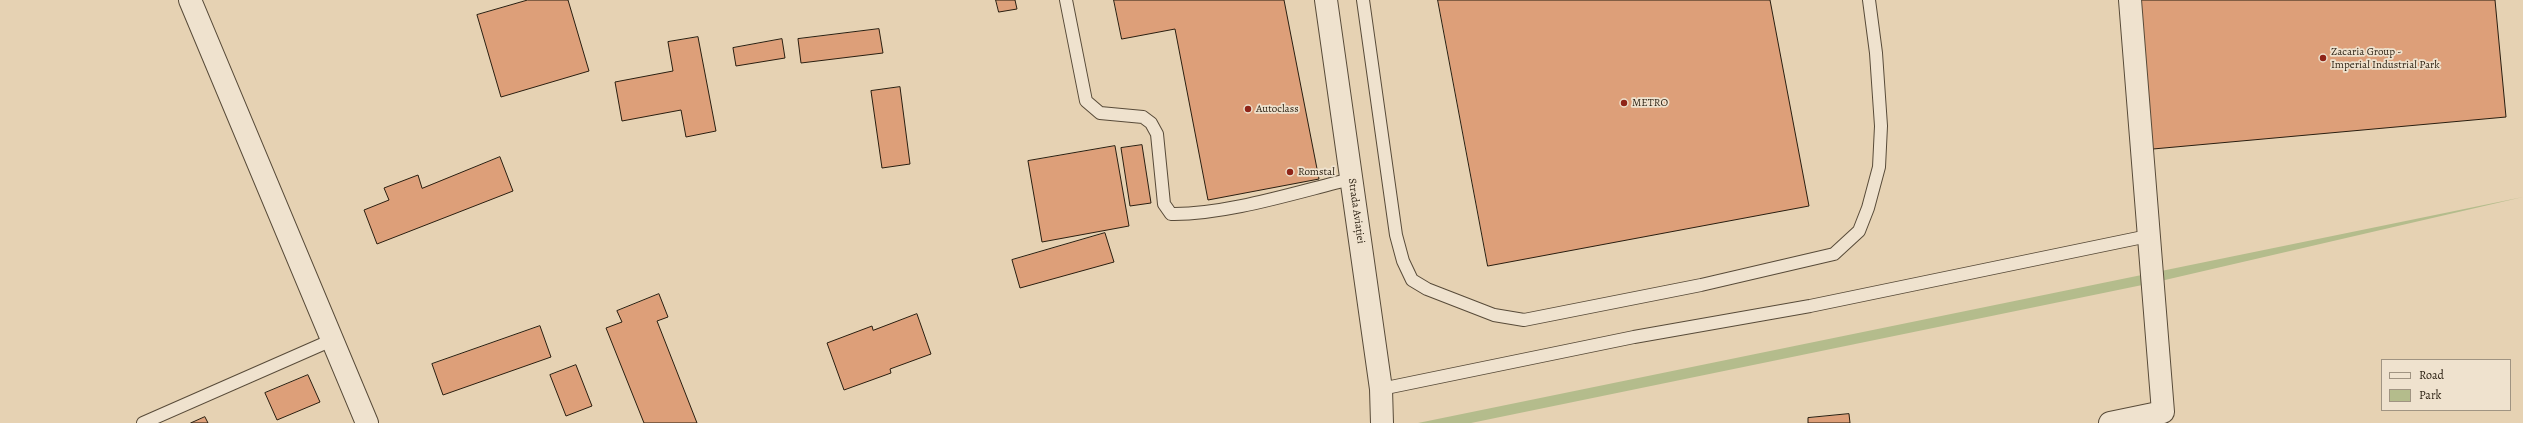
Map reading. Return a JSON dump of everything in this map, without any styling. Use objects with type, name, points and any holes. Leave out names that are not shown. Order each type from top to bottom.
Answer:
[{"type":"street","points":[[190,0],[367,423]]},
{"type":"street","name":"Strada Aviației","points":[[1326,0],[1381,389],[1382,423]]},
{"type":"street","points":[[2110,423],[2164,418],[2130,0]]},
{"type":"lane","points":[[1066,0],[1086,101],[1100,113],[1143,117],[1151,123],[1157,134],[1164,204],[1171,214],[1189,214],[1272,199],[1351,179]]},
{"type":"lane","points":[[1363,0],[1396,236],[1412,280],[1427,289],[1494,315],[1524,320],[1701,285],[1834,254],[1859,231],[1868,208],[1879,167],[1880,119],[1876,53],[1869,0]]},
{"type":"lane","points":[[1381,389],[1634,337],[1810,306],[2148,236]]},
{"type":"lane","points":[[144,423],[332,340]]},
{"type":"green space","points":[[2523,197],[2152,283],[1471,423],[1418,423]]},
{"type":"building","points":[[528,0],[568,0],[589,71],[501,97],[477,15]]},
{"type":"building","points":[[996,0],[1015,0],[1017,9],[999,12]]},
{"type":"building","name":"Autoclass","points":[[1114,0],[1284,0],[1319,179],[1208,200],[1175,29],[1122,39]]},
{"type":"building","name":"METRO","points":[[1438,0],[1770,0],[1809,206],[1488,266]]},
{"type":"building","name":"Zacaria Group - Imperial Industrial Park","points":[[2140,0],[2495,0],[2506,117],[2153,149]]},
{"type":"building","points":[[879,29],[883,53],[801,63],[798,39]]},
{"type":"building","points":[[698,37],[716,131],[686,137],[681,110],[622,121],[615,82],[673,71],[668,42]]},
{"type":"building","points":[[782,39],[785,58],[736,66],[733,48]]},
{"type":"building","points":[[900,87],[910,164],[882,168],[871,91]]},
{"type":"building","points":[[1142,145],[1151,203],[1130,206],[1121,148]]},
{"type":"building","points":[[1115,146],[1129,226],[1042,242],[1028,161]]},
{"type":"building","points":[[500,157],[513,191],[377,244],[364,210],[389,200],[384,188],[418,175],[422,188]]},
{"type":"building","points":[[1105,233],[1114,262],[1020,288],[1012,260]]},
{"type":"building","points":[[659,294],[668,317],[657,321],[697,423],[644,423],[606,328],[622,322],[617,311]]},
{"type":"building","points":[[917,314],[931,354],[890,369],[891,373],[844,390],[827,343],[872,326],[873,330]]},
{"type":"building","points":[[540,326],[551,357],[443,395],[432,364]]},
{"type":"building","points":[[576,365],[592,406],[566,416],[550,375]]},
{"type":"building","points":[[308,375],[320,402],[277,420],[265,393]]},
{"type":"building","points":[[1849,414],[1850,423],[1808,423],[1808,418]]},
{"type":"building","points":[[205,417],[208,423],[191,423]]},
{"type":"place","name":"Zacaria Group - Imperial Industrial Park","points":[[2323,58]]},
{"type":"place","name":"METRO","points":[[1624,103]]},
{"type":"place","name":"Autoclass","points":[[1248,109]]},
{"type":"place","name":"Romstal","points":[[1290,172]]}]
